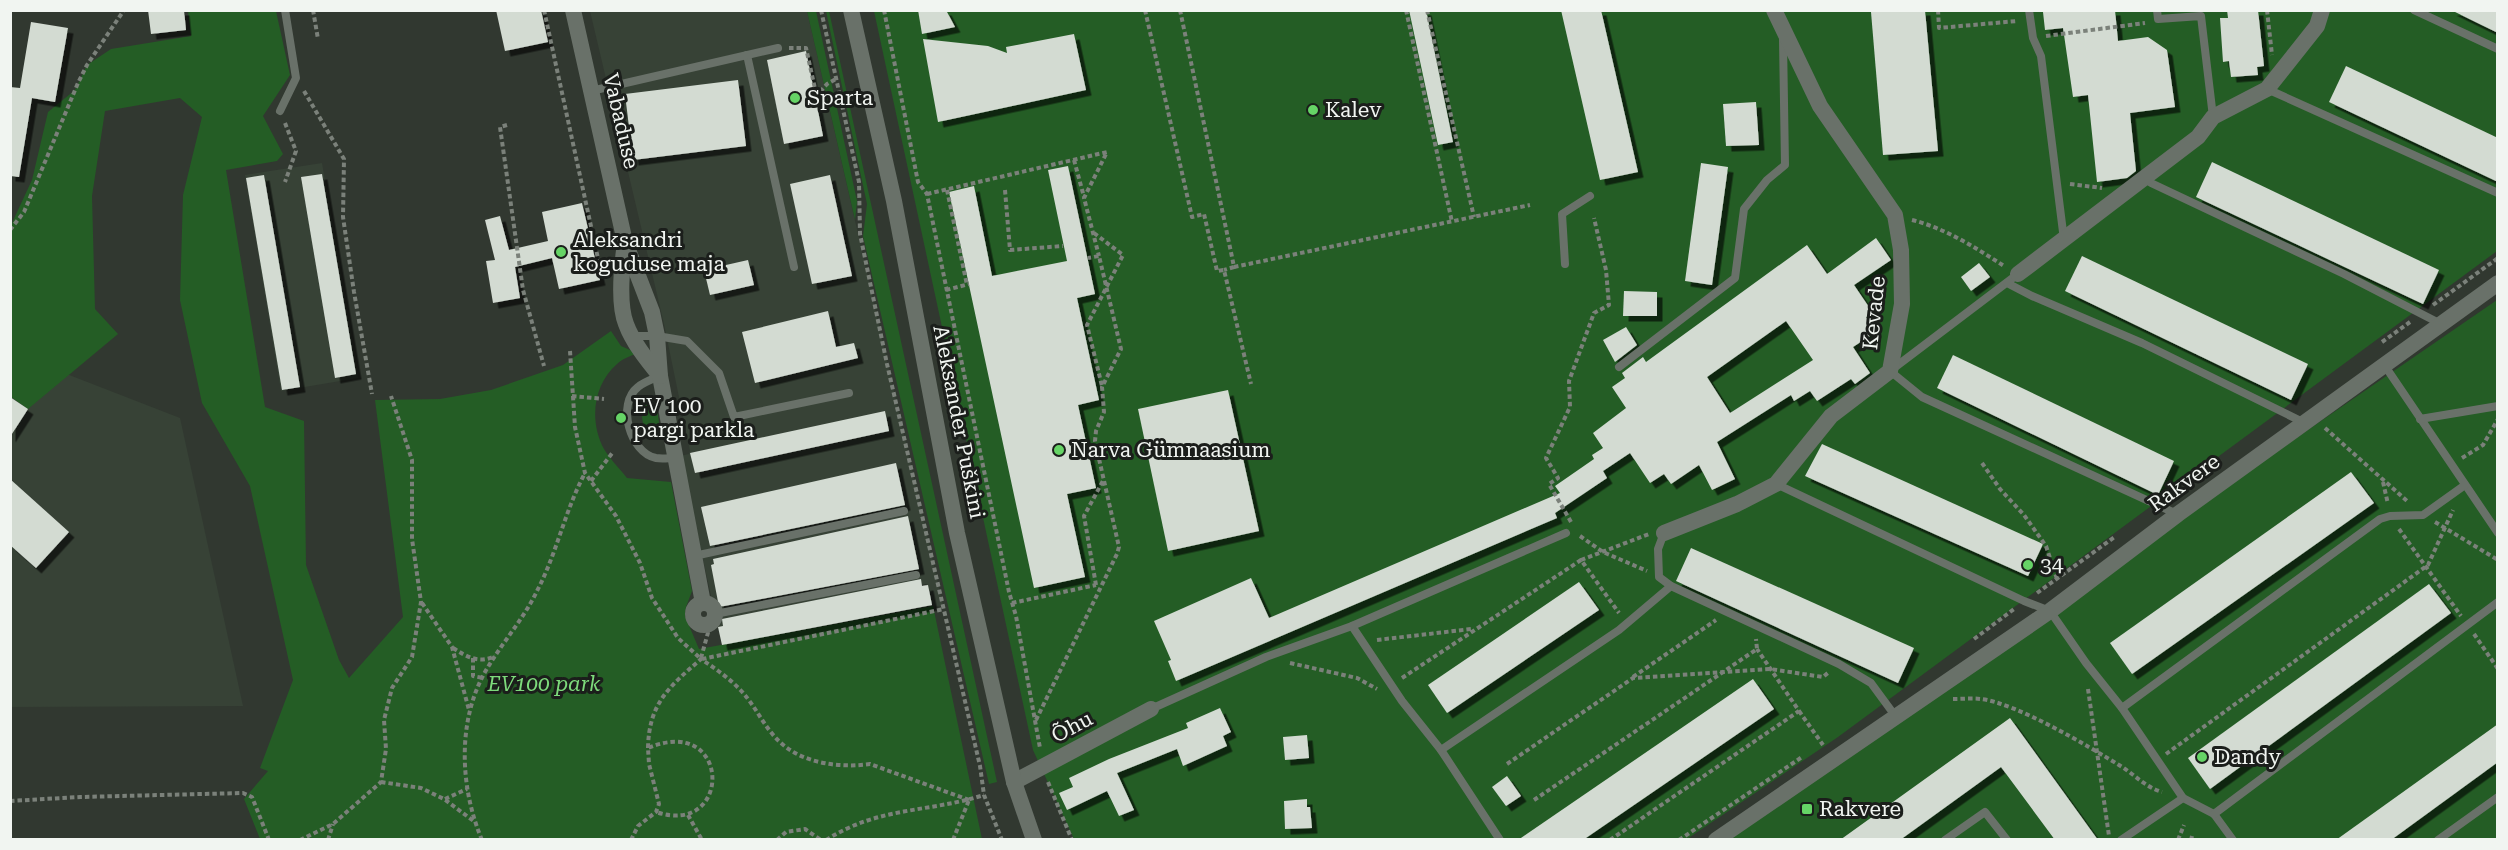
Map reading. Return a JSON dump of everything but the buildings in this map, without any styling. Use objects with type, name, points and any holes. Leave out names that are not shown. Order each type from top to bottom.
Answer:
[{"type":"street","name":"Vabaduse","points":[[573,10],[625,242],[652,312],[657,336],[660,376],[675,458],[694,556],[709,616]]},
{"type":"street","name":"Aleksander Puškini","points":[[851,10],[894,201],[957,533],[1014,782],[1034,840]]},
{"type":"street","name":"Kevade","points":[[1664,533],[1737,504],[1776,484],[1831,416],[1890,371],[1902,304],[1901,250],[1895,215],[1820,106],[1774,10]]},
{"type":"street","points":[[2012,278],[2129,191],[2198,136],[2213,117],[2271,85],[2317,26],[2322,10]]},
{"type":"street","name":"Vabaduse","points":[[625,242],[622,261],[623,313],[631,336],[660,376]]},
{"type":"street","name":"Rakvere","points":[[1716,840],[2050,611],[2178,514],[2310,421],[2498,283]]},
{"type":"street","name":"Õhu","points":[[1014,782],[1150,709]]},
{"type":"lane","points":[[280,111],[296,78],[285,10]]},
{"type":"lane","points":[[2415,10],[2498,49]]},
{"type":"lane","points":[[2030,15],[2033,38],[2041,56],[2064,240]]},
{"type":"lane","points":[[2157,15],[2200,16],[2213,117]]},
{"type":"lane","points":[[1619,367],[1735,278],[1744,209],[1767,180],[1785,165],[1783,31]]},
{"type":"lane","points":[[591,91],[778,48]]},
{"type":"lane","points":[[747,55],[794,267]]},
{"type":"lane","points":[[2271,85],[2498,193]]},
{"type":"lane","points":[[2151,183],[2344,274],[2441,324]]},
{"type":"lane","points":[[1565,264],[1562,214],[1590,196]]},
{"type":"lane","points":[[2178,514],[1922,397],[1890,371],[2012,278],[2032,296],[2142,343],[2310,421]]},
{"type":"lane","points":[[631,336],[657,336],[687,341],[719,373],[734,417],[849,393]]},
{"type":"lane","points":[[2385,366],[2498,533]]},
{"type":"lane","points":[[660,376],[637,387],[627,402],[627,417],[634,438],[647,453],[655,458],[675,458]]},
{"type":"lane","points":[[2420,419],[2498,406]]},
{"type":"lane","points":[[1776,484],[2024,602],[2050,611],[2086,663],[2122,708],[2183,798],[2214,814],[2233,840]]},
{"type":"lane","points":[[2122,708],[2380,519],[2390,516],[2423,514],[2465,485]]},
{"type":"lane","points":[[694,556],[904,511]]},
{"type":"lane","points":[[1150,709],[1266,657],[1352,626],[1566,533]]},
{"type":"lane","points":[[1664,533],[1658,549],[1659,577],[1671,586],[1726,614],[1755,624],[1839,664],[1871,683],[1896,717]]},
{"type":"lane","points":[[709,616],[916,575]]},
{"type":"lane","points":[[1441,750],[1627,623],[1671,586]]},
{"type":"lane","points":[[2214,814],[2498,602]]},
{"type":"lane","points":[[1352,626],[1402,701],[1441,750],[1500,840]]},
{"type":"lane","points":[[2439,840],[2498,797]]},
{"type":"lane","points":[[2121,840],[2183,798]]},
{"type":"lane","points":[[1945,840],[1985,812],[2007,840]]},
{"type":"path","points":[[10,231],[24,212],[87,65],[124,10]]},
{"type":"path","points":[[313,10],[318,39]]},
{"type":"path","points":[[544,10],[603,279]]},
{"type":"path","points":[[821,10],[859,182],[860,234],[887,364],[980,766],[984,795],[1002,840]]},
{"type":"path","points":[[884,10],[918,182],[927,194],[1044,767],[1072,840]]},
{"type":"path","points":[[1145,10],[1192,217],[1204,214],[1217,271],[1530,205]]},
{"type":"path","points":[[1180,10],[1234,267]]},
{"type":"path","points":[[1406,10],[1452,222]]},
{"type":"path","points":[[1427,10],[1474,217]]},
{"type":"path","points":[[1938,10],[1939,28],[2030,15]]},
{"type":"path","points":[[2267,10],[2271,85]]},
{"type":"path","points":[[2033,38],[2136,25],[2157,15]]},
{"type":"path","points":[[778,48],[806,48],[816,93],[820,93],[826,84],[836,79]]},
{"type":"path","points":[[296,78],[344,159],[343,217],[372,394]]},
{"type":"path","points":[[280,111],[296,151],[285,182]]},
{"type":"path","points":[[507,125],[500,127],[523,290],[544,366]]},
{"type":"path","points":[[927,194],[1107,152],[1084,198]]},
{"type":"path","points":[[1074,160],[1121,349],[1102,387]]},
{"type":"path","points":[[2056,183],[2129,191]]},
{"type":"path","points":[[946,290],[968,285],[947,190]]},
{"type":"path","points":[[1005,190],[1010,250],[1064,246]]},
{"type":"path","points":[[1895,215],[1925,223],[1975,247],[2012,278]]},
{"type":"path","points":[[1594,218],[1606,270],[1609,305],[1594,313],[1569,381],[1570,407],[1546,459],[1558,478],[1549,484],[1581,538],[1602,552],[1659,577]]},
{"type":"path","points":[[1035,721],[1119,547],[1095,441],[1096,430],[1104,411],[1102,387],[1087,325],[1123,255],[1093,232]]},
{"type":"path","points":[[1088,258],[1099,256]]},
{"type":"path","points":[[2382,342],[2498,258]]},
{"type":"path","points":[[1224,270],[1251,384]]},
{"type":"path","points":[[570,351],[575,428],[585,473],[616,516],[640,563],[652,598],[678,638],[744,693],[780,743],[800,755],[824,763],[856,766],[870,764],[969,800]]},
{"type":"path","points":[[300,840],[333,824],[381,782],[386,749],[384,720],[392,688],[412,657],[421,602],[412,539],[412,460],[391,396]]},
{"type":"path","points":[[572,396],[604,399]]},
{"type":"path","points":[[2451,465],[2483,445],[2498,419]]},
{"type":"path","points":[[2310,421],[2423,514],[2498,560]]},
{"type":"path","points":[[591,481],[613,452]]},
{"type":"path","points":[[1982,463],[2046,546],[2062,587]]},
{"type":"path","points":[[482,840],[468,799],[465,752],[469,712],[483,678],[537,591],[585,473]]},
{"type":"path","points":[[1096,585],[1084,516],[1104,479]]},
{"type":"path","points":[[2383,481],[2390,516],[2498,669]]},
{"type":"path","points":[[2158,760],[2425,567],[2465,485]]},
{"type":"path","points":[[1970,642],[2121,532]]},
{"type":"path","points":[[1392,686],[1581,560],[1648,534],[1664,533]]},
{"type":"path","points":[[1581,560],[1627,623]]},
{"type":"path","points":[[1012,603],[1102,584]]},
{"type":"path","points":[[421,602],[452,647],[462,678],[469,712]]},
{"type":"path","points":[[631,840],[638,826],[656,812],[659,804],[649,764],[648,748],[648,728],[656,705],[677,680],[701,659],[944,609]]},
{"type":"path","points":[[1507,764],[1726,614]]},
{"type":"path","points":[[701,659],[709,616]]},
{"type":"path","points":[[1755,624],[1757,649],[1823,745]]},
{"type":"path","points":[[1362,642],[1475,629]]},
{"type":"path","points":[[452,647],[473,658],[486,660],[497,656]]},
{"type":"path","points":[[1534,800],[1718,673],[1757,649]]},
{"type":"path","points":[[1266,657],[1357,678],[1402,701]]},
{"type":"path","points":[[473,658],[473,676]]},
{"type":"path","points":[[2086,663],[2096,752],[2110,840]]},
{"type":"path","points":[[1633,678],[1770,669],[1823,677],[1839,664]]},
{"type":"path","points":[[462,678],[473,676],[483,678]]},
{"type":"path","points":[[1926,697],[1981,699],[2006,706],[2096,752],[2151,789],[2183,798]]},
{"type":"path","points":[[1610,840],[1799,711]]},
{"type":"path","points":[[1815,749],[1833,739]]},
{"type":"path","points":[[648,748],[673,740],[689,742],[700,749],[714,772],[712,787],[706,801],[698,810],[688,815],[670,817],[656,812]]},
{"type":"path","points":[[1679,840],[1807,754]]},
{"type":"path","points":[[381,782],[421,788],[444,799],[476,823]]},
{"type":"path","points":[[444,799],[467,789]]},
{"type":"path","points":[[10,801],[243,793],[252,797],[269,840]]},
{"type":"path","points":[[826,840],[846,827],[883,814],[969,800],[984,795]]},
{"type":"path","points":[[952,840],[969,800]]},
{"type":"path","points":[[688,815],[702,840]]},
{"type":"path","points":[[328,840],[333,824]]},
{"type":"path","points":[[2178,840],[2184,825]]},
{"type":"path","points":[[777,840],[786,832],[805,829],[821,840]]},
{"type":"shaded area","points":[[590,11],[807,11],[943,605],[722,645],[680,456],[689,454],[690,451],[664,324]]},
{"type":"shaded area","points":[[322,163],[358,378],[281,391],[245,175]]},
{"type":"shaded area","points":[[10,352],[180,418],[243,706],[11,707]]},
{"type":"green space","name":"EV100 park","points":[[188,11],[276,11],[290,75],[263,116],[283,154],[277,161],[226,170],[265,407],[304,421],[306,565],[339,660],[349,678],[403,617],[375,400],[440,399],[491,390],[563,365],[611,331],[621,346],[637,353],[619,362],[609,373],[598,393],[595,415],[599,438],[606,453],[627,478],[671,482],[692,591],[685,616],[699,649],[933,606],[982,839],[260,839],[244,799],[268,771],[260,768],[293,680],[250,486],[202,403],[180,300],[183,195],[202,117],[180,98],[105,111],[92,196],[95,309],[118,334],[28,409],[11,397],[11,225],[32,180],[48,112],[75,90],[87,65],[111,49],[191,36]]},
{"type":"green space","points":[[807,11],[816,11],[857,201],[855,220]]},
{"type":"green space","points":[[826,11],[829,11],[997,782],[989,784],[863,236],[867,204]]},
{"type":"green space","points":[[874,11],[2497,11],[2497,251],[1838,737],[1687,839],[1074,839],[1033,750]]},
{"type":"green space","points":[[2497,300],[2497,839],[1712,839]]},
{"type":"green space","points":[[645,399],[653,399],[656,402],[661,436],[657,439],[644,427],[642,411]]},
{"type":"place","name":"Sparta","points":[[795,98]]},
{"type":"place","name":"Kalev","points":[[1313,110]]},
{"type":"place","name":"Aleksandri koguduse maja","points":[[561,252]]},
{"type":"place","name":"EV 100 pargi parkla","points":[[621,418]]},
{"type":"place","name":"Narva Gümnaasium","points":[[1059,450]]},
{"type":"place","name":"34","points":[[2028,565]]},
{"type":"place","name":"Dandy","points":[[2202,757]]},
{"type":"place","name":"Rakvere","points":[[1807,809]]}]
